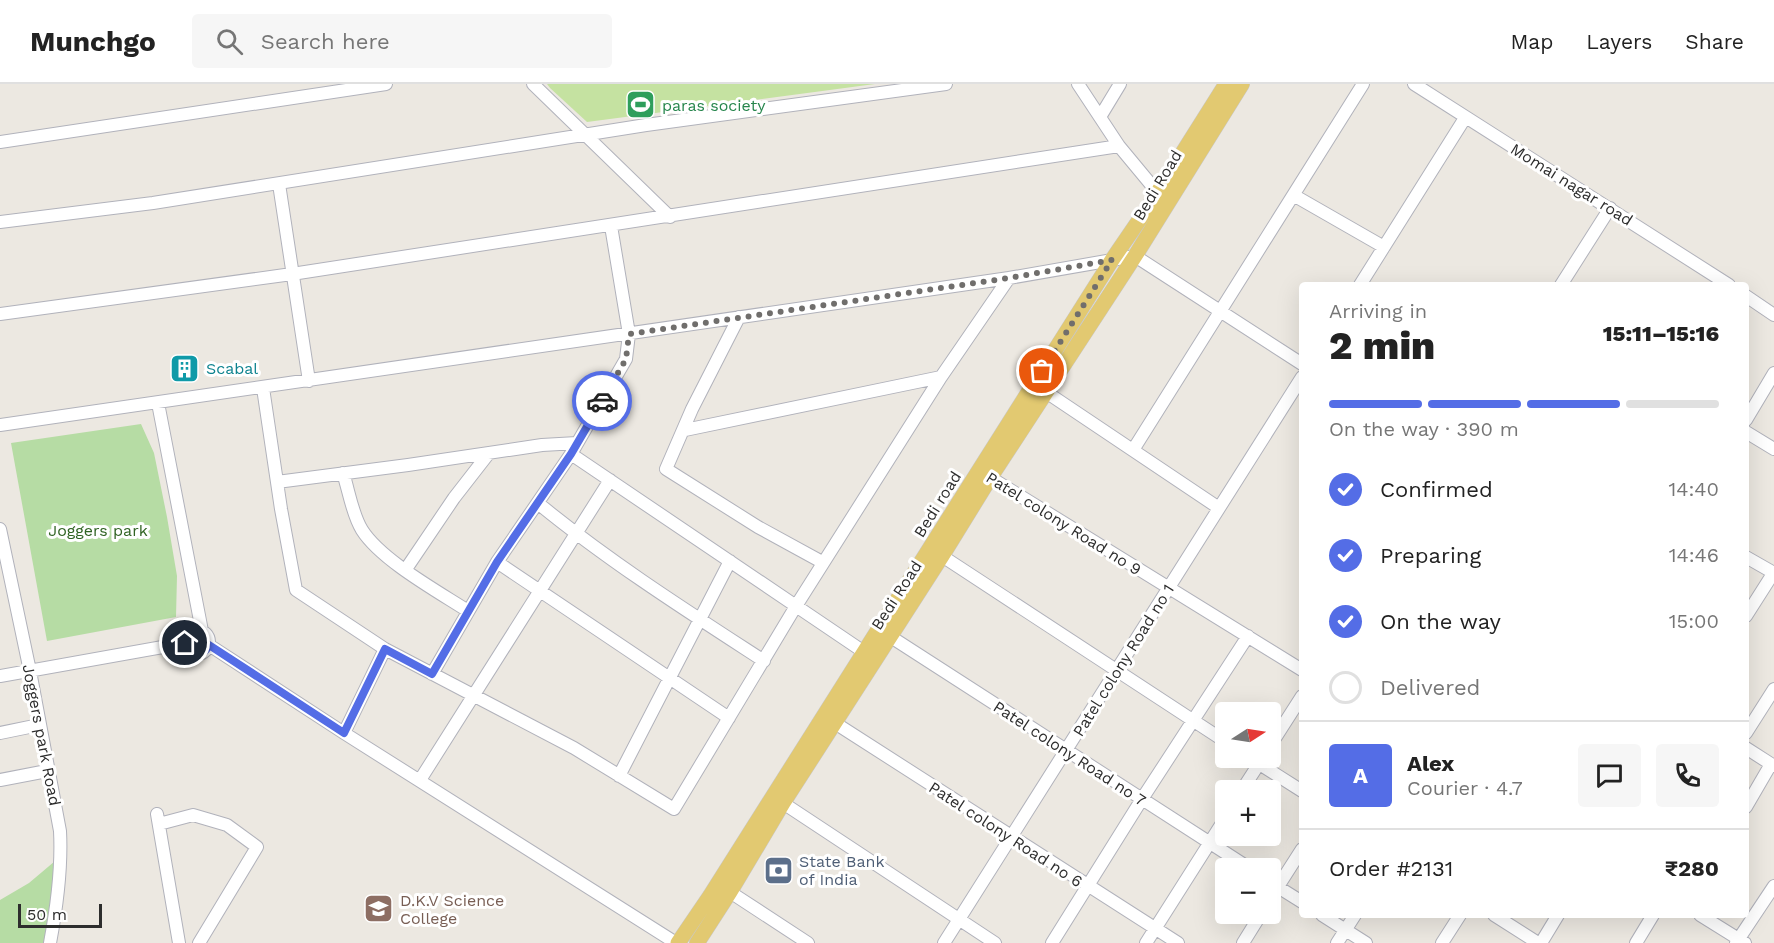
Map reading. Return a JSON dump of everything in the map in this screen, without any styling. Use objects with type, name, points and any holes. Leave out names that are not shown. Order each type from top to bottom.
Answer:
[{"type":"main road","name":"Bedi road","points":[[677,943],[710,896],[864,652],[985,474],[1112,260],[1162,198],[1226,84]]},
{"type":"main road","name":"Bedi Road","points":[[697,943],[783,803],[942,556],[985,474],[1046,392],[1136,256],[1162,198],[1242,84]]},
{"type":"street","points":[[0,142],[386,84]]},
{"type":"street","points":[[534,84],[670,217]]},
{"type":"street","points":[[0,222],[153,203],[583,134],[946,84]]},
{"type":"street","points":[[1078,84],[1119,146],[1162,198]]},
{"type":"street","points":[[1100,117],[1120,84]]},
{"type":"street","points":[[1133,450],[1363,84]]},
{"type":"street","name":"Momai nagar road","points":[[1414,84],[1724,282]]},
{"type":"street","points":[[1362,282],[1465,118]]},
{"type":"street","points":[[0,314],[292,274],[1119,146]]},
{"type":"street","points":[[279,184],[309,381]]},
{"type":"street","points":[[1294,196],[1384,247]]},
{"type":"street","points":[[1564,282],[1610,208]]},
{"type":"street","points":[[432,674],[497,562],[539,504],[578,443],[626,359],[629,334],[611,226]]},
{"type":"street","points":[[0,425],[1009,278],[1136,256],[1299,362]]},
{"type":"street","points":[[263,388],[296,590],[385,649],[574,748],[674,809],[822,562],[941,377],[1009,278]]},
{"type":"street","points":[[1749,298],[1774,315]]},
{"type":"street","points":[[739,317],[692,409],[685,430],[666,469],[758,527],[822,562]]},
{"type":"street","points":[[1749,415],[1774,372]]},
{"type":"street","points":[[685,430],[941,377]]},
{"type":"street","name":"Patel colony Road no 1","points":[[944,943],[1299,381]]},
{"type":"street","points":[[1046,392],[1219,508]]},
{"type":"street","points":[[158,403],[202,631],[208,637],[209,645],[205,652],[198,654],[190,652],[185,643]]},
{"type":"street","points":[[1749,434],[1774,449]]},
{"type":"street","points":[[277,482],[542,445],[578,443]]},
{"type":"street","points":[[405,569],[454,498],[489,453]]},
{"type":"street","points":[[571,454],[864,652]]},
{"type":"street","points":[[343,473],[357,520],[362,531],[374,546],[468,611]]},
{"type":"street","name":"Patel colony Road no 9","points":[[985,474],[1299,668]]},
{"type":"street","points":[[420,780],[610,480]]},
{"type":"street","points":[[539,504],[575,534],[674,603],[764,661]]},
{"type":"street","name":"Joggers park Road","points":[[0,529],[6,583],[30,671],[60,831],[61,856],[50,943]]},
{"type":"street","points":[[942,556],[1215,735]]},
{"type":"street","points":[[1749,559],[1774,572],[1749,611]]},
{"type":"street","points":[[619,776],[730,561]]},
{"type":"street","points":[[497,562],[729,718]]},
{"type":"street","points":[[185,643],[190,632],[202,631]]},
{"type":"street","points":[[1052,943],[1248,636]]},
{"type":"street","name":"Patel colony Road no 7","points":[[891,637],[1234,858]]},
{"type":"street","points":[[0,676],[185,643]]},
{"type":"street","points":[[209,645],[677,943]]},
{"type":"street","points":[[344,733],[385,649]]},
{"type":"street","points":[[1749,728],[1774,689]]},
{"type":"street","points":[[1281,729],[1299,701]]},
{"type":"street","name":"Patel colony Road no 6","points":[[835,723],[1178,943]]},
{"type":"street","points":[[0,733],[39,725]]},
{"type":"street","points":[[1749,750],[1773,765],[1749,802]]},
{"type":"street","points":[[1269,768],[1299,789]]},
{"type":"street","points":[[0,780],[47,771]]},
{"type":"street","points":[[783,803],[995,943]]},
{"type":"street","points":[[179,943],[158,819],[193,815],[227,825],[257,847],[199,943]]},
{"type":"street","points":[[1146,943],[1215,834]]},
{"type":"street","points":[[1281,875],[1299,853]]},
{"type":"street","points":[[1704,918],[1740,942],[1774,886]]},
{"type":"street","points":[[1281,888],[1299,900]]},
{"type":"street","points":[[730,892],[808,943]]},
{"type":"street","points":[[1327,918],[1366,943]]},
{"type":"street","points":[[1337,943],[1353,918]]},
{"type":"street","points":[[1442,943],[1458,918]]},
{"type":"street","points":[[1499,918],[1539,943],[1556,918]]},
{"type":"street","points":[[1636,943],[1651,918]]},
{"type":"street","points":[[1242,943],[1254,924]]},
{"type":"green space","name":"paras society","points":[[547,84],[875,84],[587,122]]},
{"type":"green space","name":"Joggers park","points":[[141,424],[154,453],[167,517],[177,576],[176,617],[47,641],[11,443]]},
{"type":"green space","points":[[61,856],[50,943],[0,943],[0,900],[29,883]]},
{"type":"way so far","points":[[602,401],[626,359],[629,334],[1009,278],[1112,260],[1042,371]]},
{"type":"place","name":"paras society","points":[[641,105]]},
{"type":"place","name":"Scabal","points":[[185,368]]},
{"type":"place","name":"State Bank of India","points":[[778,870]]},
{"type":"place","name":"D.K.V Science College","points":[[379,909]]},
{"type":"route","points":[[185,643],[187,650],[194,654],[205,652],[209,645],[344,733],[385,649],[432,674],[497,562],[539,504],[602,401]]}]
